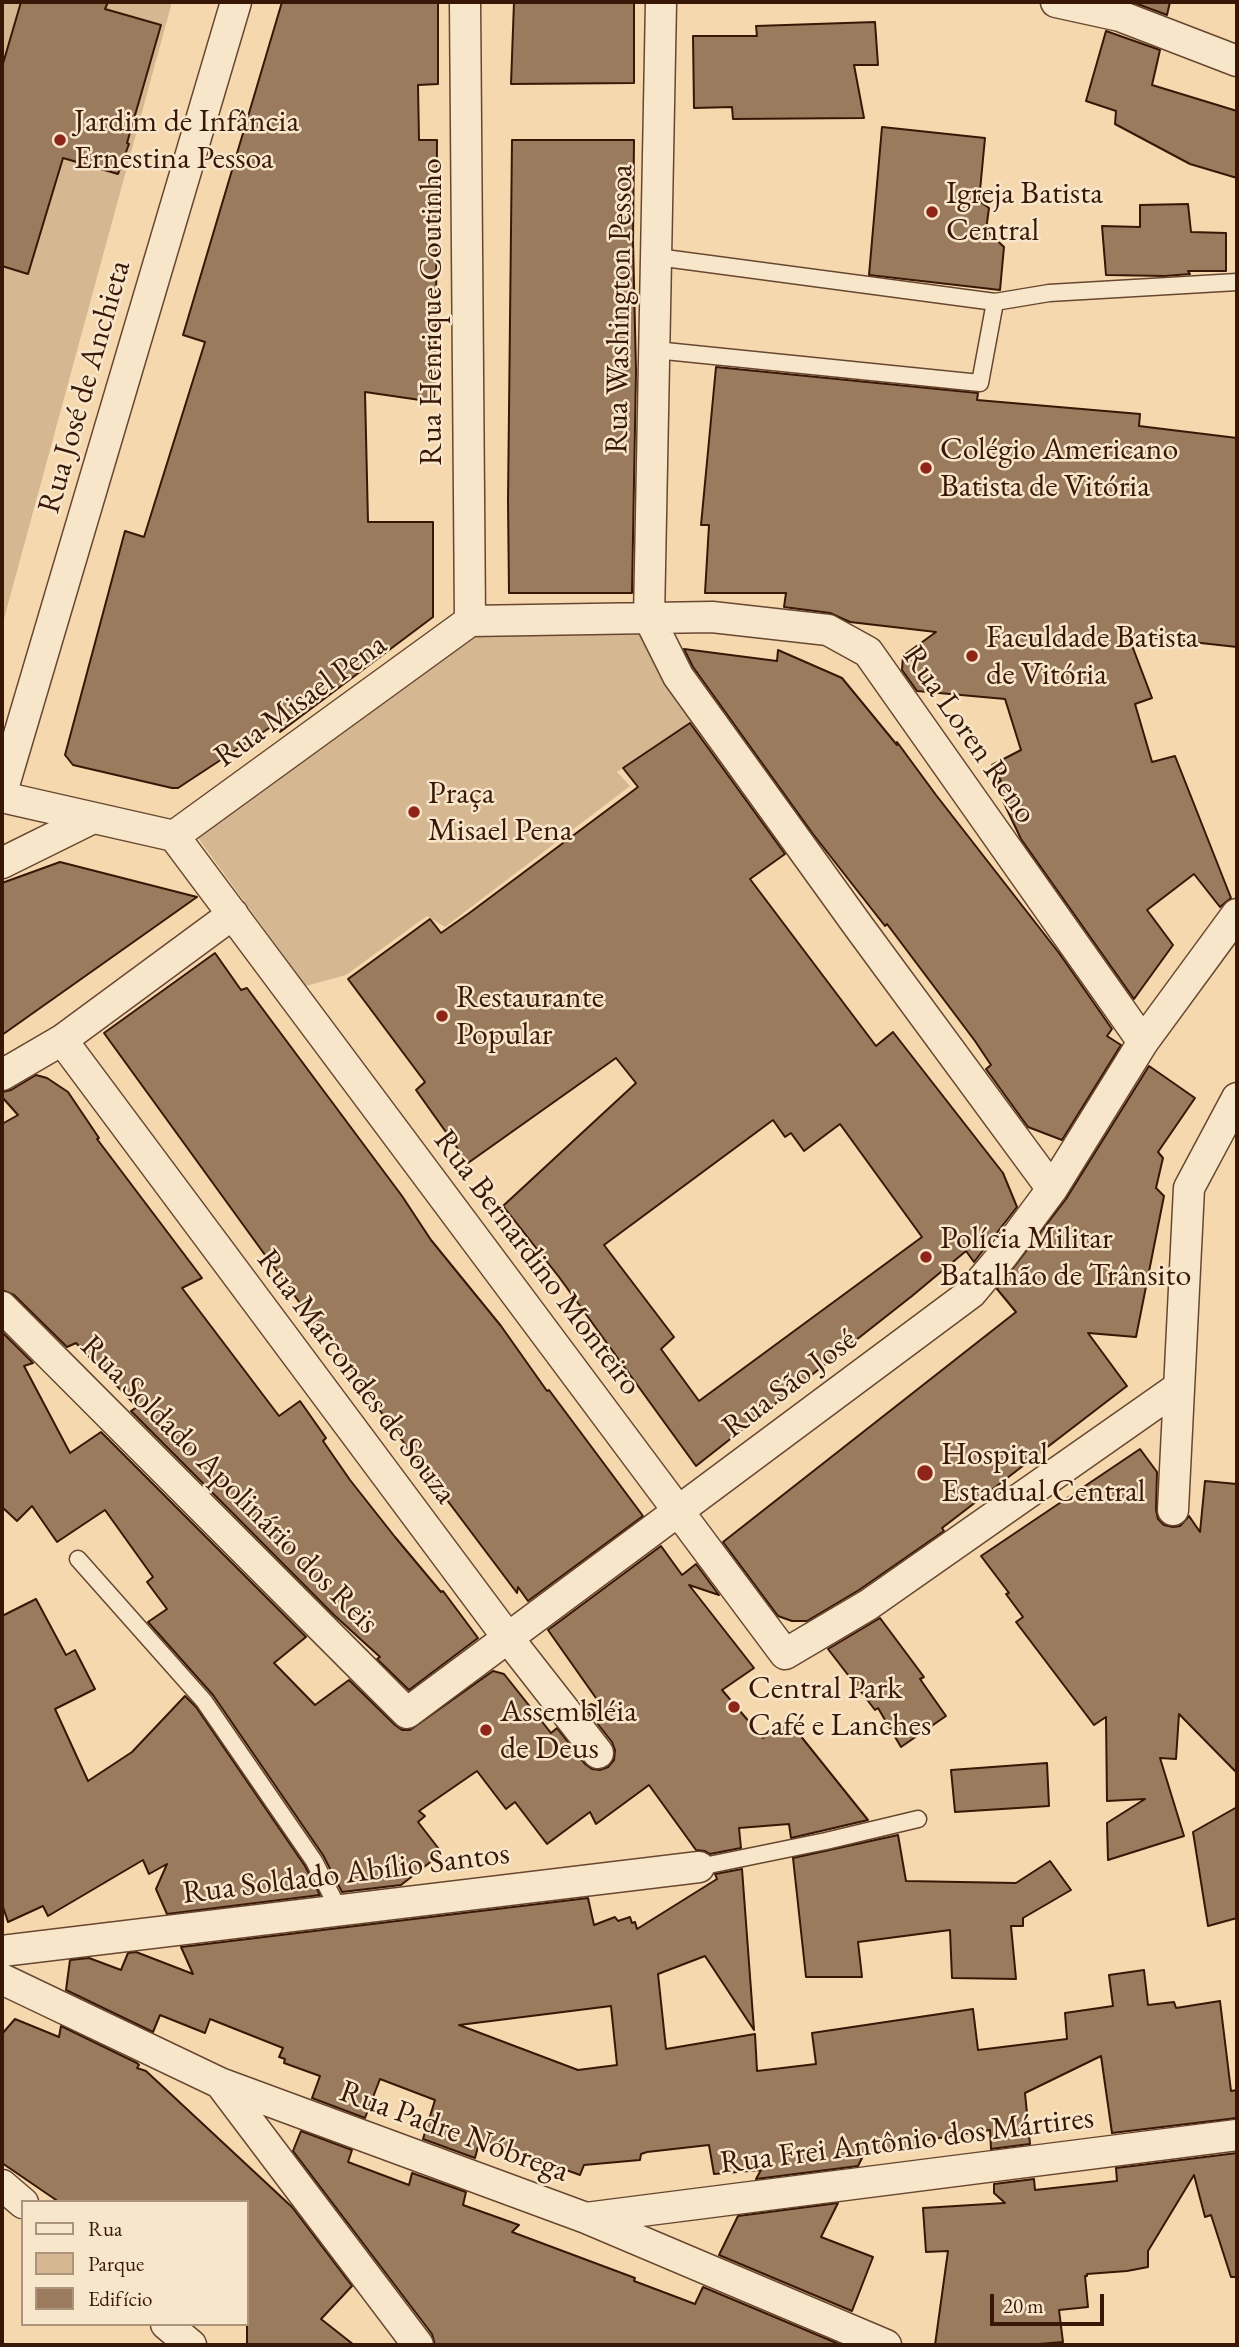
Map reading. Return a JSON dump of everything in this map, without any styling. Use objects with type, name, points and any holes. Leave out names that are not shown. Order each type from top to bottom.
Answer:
[{"type":"street","name":"Rua José de Anchieta","points":[[2,795],[236,2]]},
{"type":"street","name":"Rua Henrique Coutinho","points":[[465,2],[470,621]]},
{"type":"street","name":"Rua Washington Pessoa","points":[[649,618],[661,2]]},
{"type":"street","points":[[1056,2],[1120,16],[1237,61]]},
{"type":"street","name":"Rua Loren Reno","points":[[470,621],[712,617],[828,630],[868,652],[1143,1042]]},
{"type":"street","points":[[649,618],[678,676],[1052,1189]]},
{"type":"street","name":"Rua Misael Pena","points":[[174,836],[470,621]]},
{"type":"street","points":[[2,795],[174,836]]},
{"type":"street","points":[[2,863],[93,818]]},
{"type":"street","name":"Rua Bernardino Monteiro","points":[[174,836],[785,1654],[868,1605],[1179,1387]]},
{"type":"street","points":[[2,1075],[62,1040],[233,914]]},
{"type":"street","name":"Rua São José","points":[[407,1713],[971,1293],[1052,1189],[1143,1042],[1237,914]]},
{"type":"street","name":"Rua Marcondes de Souza","points":[[62,1040],[508,1638],[598,1753]]},
{"type":"street","points":[[1173,1510],[1189,1188],[1237,1098]]},
{"type":"street","name":"Rua Soldado Apolinário dos Reis","points":[[2,1307],[407,1713]]},
{"type":"street","name":"Rua Soldado Abílio Santos","points":[[2,1951],[699,1867]]},
{"type":"street","name":"Rua Padre Nóbrega","points":[[2,1979],[220,2083],[586,2218],[886,2345]]},
{"type":"street","points":[[220,2083],[418,2345]]},
{"type":"street","name":"Rua Frei Antônio dos Mártires","points":[[586,2218],[1237,2135]]},
{"type":"street","points":[[2,2185],[21,2201]]},
{"type":"street","points":[[168,2326],[191,2345]]},
{"type":"lane","points":[[657,257],[995,302],[1061,292],[1237,282]]},
{"type":"lane","points":[[655,350],[979,383],[995,302]]},
{"type":"lane","points":[[78,1559],[204,1701],[314,1861],[339,1910]]},
{"type":"lane","points":[[699,1867],[918,1819]]},
{"type":"green space","points":[[2,2],[172,2],[2,626]]},
{"type":"green space","name":"Praça Misael Pena","points":[[643,628],[693,724],[617,772],[630,786],[445,927],[427,916],[346,975],[306,986],[198,838],[476,633]]},
{"type":"building","name":"Jardim de Infância Ernestina Pessoa","points":[[21,2],[108,2],[105,9],[161,25],[127,143],[129,144],[118,174],[63,158],[28,274],[2,266],[2,67]]},
{"type":"building","points":[[282,2],[438,2],[438,84],[418,85],[419,140],[437,140],[434,402],[365,392],[368,522],[433,522],[433,617],[280,732],[283,719],[178,788],[172,788],[73,765],[65,755],[125,531],[144,537],[205,342],[183,335]]},
{"type":"building","points":[[514,2],[634,2],[634,83],[511,84]]},
{"type":"building","points":[[1132,2],[1170,2],[1167,15]]},
{"type":"building","points":[[875,22],[878,65],[854,65],[864,118],[733,119],[732,107],[694,108],[693,36],[757,36],[756,26]]},
{"type":"building","points":[[1106,31],[1160,50],[1152,85],[1237,111],[1237,178],[1190,164],[1115,124],[1116,111],[1086,101]]},
{"type":"building","name":"Igreja Batista Central","points":[[882,127],[985,138],[979,201],[989,208],[986,230],[1004,247],[1000,290],[869,275]]},
{"type":"building","points":[[512,140],[634,140],[636,371],[632,593],[509,593]]},
{"type":"building","points":[[1188,204],[1191,232],[1226,233],[1226,271],[1188,271],[1190,274],[1165,276],[1106,275],[1102,226],[1140,227],[1140,205]]},
{"type":"building","points":[[716,367],[978,393],[977,400],[1140,414],[1139,426],[1237,438],[1237,647],[1128,635],[1152,698],[1135,704],[1152,762],[1175,756],[1231,898],[1220,907],[1194,874],[1147,910],[1173,945],[1134,999],[1021,839],[995,784],[1001,781],[992,765],[1021,750],[1005,699],[917,691],[902,670],[903,656],[936,632],[850,622],[830,613],[784,607],[786,593],[705,593],[709,525],[701,525]]},
{"type":"building","points":[[684,649],[777,661],[778,650],[842,678],[897,745],[897,742],[1059,953],[1112,1029],[1107,1036],[1121,1045],[1062,1140],[1028,1127],[986,1069],[991,1065],[975,1041],[887,924],[885,926],[813,834],[693,667]]},
{"type":"building","points":[[690,723],[785,854],[750,879],[876,1046],[893,1032],[1003,1173],[1017,1207],[974,1262],[966,1251],[696,1466],[559,1277],[503,1206],[636,1083],[616,1058],[468,1163],[416,1090],[425,1082],[348,979],[430,919],[441,933],[638,787],[623,768]],"holes":[[[773,1120],[785,1137],[791,1133],[804,1151],[840,1124],[922,1237],[699,1401],[661,1349],[674,1337],[604,1245]]]},
{"type":"building","points":[[60,862],[197,897],[2,1035],[2,883]]},
{"type":"building","points":[[215,953],[241,990],[247,988],[402,1196],[431,1240],[501,1326],[643,1516],[528,1601],[518,1587],[517,1593],[383,1415],[334,1345],[318,1328],[104,1033]]},
{"type":"building","name":"Hospital Estadual Central","points":[[1149,1066],[1195,1098],[1158,1152],[1163,1158],[1156,1188],[1164,1196],[1136,1337],[1088,1333],[1127,1386],[942,1528],[944,1531],[859,1590],[807,1621],[792,1621],[778,1616],[723,1542],[1016,1312],[997,1289],[1066,1199]]},
{"type":"building","points":[[36,1075],[47,1078],[68,1092],[99,1138],[97,1139],[202,1278],[182,1288],[279,1416],[300,1401],[326,1438],[323,1441],[350,1480],[441,1592],[443,1591],[478,1638],[409,1690],[377,1659],[380,1657],[334,1615],[131,1411],[137,1407],[76,1343],[67,1347],[14,1295],[2,1290],[2,1124],[18,1115],[2,1097],[2,1092],[11,1090]]},
{"type":"building","points":[[2,1332],[33,1363],[24,1366],[70,1453],[101,1432],[306,1637],[274,1663],[315,1705],[349,1680],[395,1725],[402,1730],[410,1730],[493,1671],[504,1674],[551,1733],[557,1728],[585,1764],[592,1769],[608,1767],[614,1760],[612,1742],[585,1708],[591,1704],[603,1708],[548,1630],[661,1546],[682,1575],[696,1564],[719,1595],[689,1585],[754,1668],[722,1690],[763,1738],[787,1719],[868,1820],[791,1838],[789,1824],[739,1828],[741,1848],[710,1854],[696,1850],[649,1785],[596,1824],[590,1812],[547,1844],[515,1802],[506,1809],[477,1771],[419,1811],[425,1816],[418,1822],[442,1853],[401,1885],[342,1892],[323,1855],[213,1695],[148,1622],[167,1609],[147,1582],[153,1577],[105,1510],[57,1542],[32,1506],[17,1521],[2,1507]]},
{"type":"building","points":[[1140,1449],[1157,1472],[1156,1510],[1158,1519],[1164,1525],[1180,1526],[1189,1516],[1200,1532],[1205,1481],[1237,1484],[1237,1773],[1179,1714],[1176,1759],[1160,1758],[1184,1836],[1108,1860],[1107,1823],[1145,1799],[1107,1801],[1106,1717],[1094,1725],[1016,1622],[1023,1617],[981,1556]]},
{"type":"building","points":[[36,1599],[66,1655],[75,1650],[95,1689],[55,1709],[88,1781],[132,1752],[185,1696],[196,1707],[305,1866],[320,1895],[167,1914],[156,1889],[167,1864],[149,1874],[143,1860],[48,1916],[43,1906],[8,1922],[2,1904],[2,1616]]},
{"type":"building","points":[[880,1618],[924,1677],[920,1679],[946,1716],[901,1747],[878,1708],[875,1710],[828,1649]]},
{"type":"building","points":[[1047,1763],[1049,1806],[955,1812],[951,1770]]},
{"type":"building","points":[[1237,1807],[1237,1918],[1208,1926],[1193,1832]]},
{"type":"building","points":[[898,1835],[906,1881],[1016,1883],[1050,1861],[1071,1890],[1023,1918],[1023,1926],[1011,1926],[1016,1979],[952,1978],[950,1930],[858,1942],[862,1977],[806,1977],[793,1858]]},
{"type":"building","points":[[742,1869],[754,2030],[705,1956],[658,1974],[666,2049],[755,2034],[757,2071],[816,2064],[812,2033],[973,2009],[978,2050],[1067,2039],[1065,2013],[1113,2006],[1109,1975],[1144,1970],[1148,2005],[1174,2002],[1176,2008],[1220,2001],[1231,2091],[1237,2090],[1237,2118],[1112,2133],[1101,2056],[1025,2093],[1030,2144],[991,2149],[990,2130],[920,2141],[920,2138],[917,2146],[863,2156],[858,2166],[756,2179],[761,2170],[714,2174],[709,2145],[647,2152],[641,2154],[640,2160],[584,2165],[580,2175],[480,2139],[475,2158],[423,2139],[435,2100],[380,2079],[365,2118],[312,2098],[320,2076],[284,2063],[285,2059],[279,2057],[283,2048],[210,2019],[205,2033],[160,2015],[153,2032],[66,1990],[70,1960],[89,1958],[121,1970],[128,1953],[136,1952],[193,1974],[181,1947],[588,1898],[594,1925],[615,1917],[618,1921],[630,1917],[637,1929],[717,1879],[715,1874]],"holes":[[[611,2006],[617,2065],[578,2070],[459,2025]]]},
{"type":"building","points":[[15,2019],[59,2037],[61,2026],[137,2063],[137,2068],[146,2071],[292,2207],[352,2286],[321,2319],[354,2345],[247,2345],[248,2200],[56,2200],[2,2163],[2,2034]]},
{"type":"building","points":[[301,2131],[352,2150],[348,2162],[409,2185],[412,2173],[466,2192],[463,2205],[519,2225],[512,2232],[635,2278],[634,2281],[695,2304],[703,2287],[839,2344],[435,2345],[432,2334],[293,2151]]},
{"type":"building","points":[[1237,2153],[1237,2277],[1231,2277],[1211,2215],[1205,2217],[1194,2175],[1148,2251],[1148,2267],[1085,2276],[1088,2307],[1059,2310],[1063,2342],[1027,2345],[935,2345],[948,2251],[926,2252],[923,2208],[1005,2203],[994,2193],[994,2184],[1034,2179],[1035,2190],[1117,2181],[1116,2168]]},
{"type":"building","points":[[838,2203],[821,2237],[873,2257],[852,2311],[719,2255],[738,2216]]},
{"type":"place","name":"Jardim de Infância Ernestina Pessoa","points":[[60,140]]},
{"type":"place","name":"Igreja Batista Central","points":[[932,212]]},
{"type":"place","name":"Colégio Americano Batista de Vitória","points":[[926,468]]},
{"type":"place","name":"Faculdade Batista de Vitória","points":[[972,656]]},
{"type":"place","name":"Praça Misael Pena","points":[[414,812]]},
{"type":"place","name":"Restaurante Popular","points":[[442,1016]]},
{"type":"place","name":"Polícia Militar Batalhão de Trânsito","points":[[926,1257]]},
{"type":"place","name":"Hospital Estadual Central","points":[[925,1473]]},
{"type":"place","name":"Central Park Café e Lanches","points":[[734,1707]]},
{"type":"place","name":"Assembléia de Deus","points":[[486,1730]]}]
